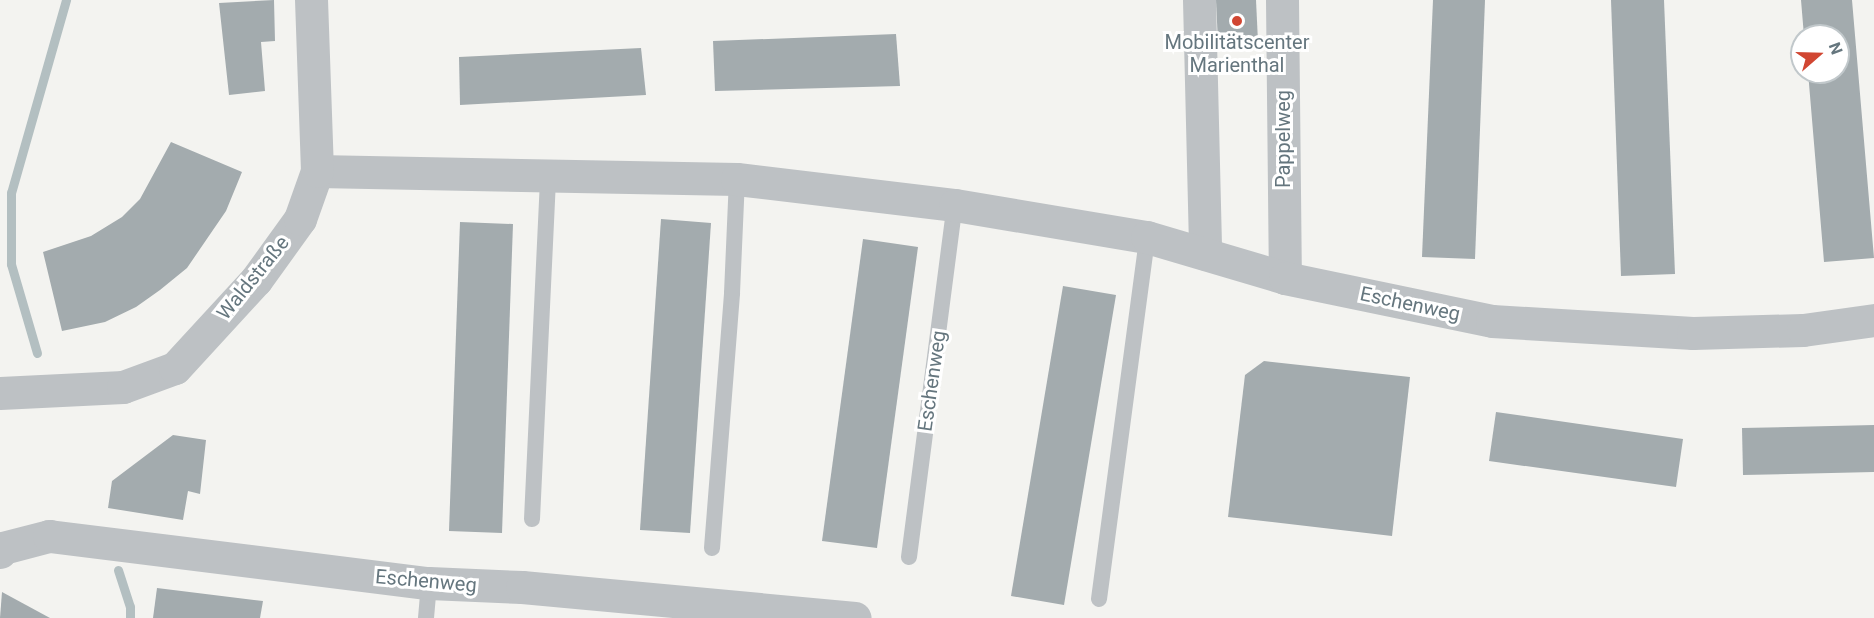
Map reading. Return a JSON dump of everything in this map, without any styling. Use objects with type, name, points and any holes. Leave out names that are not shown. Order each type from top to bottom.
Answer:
[{"type":"street","name":"Waldstraße","points":[[0,393],[123,387],[175,368],[256,280],[300,219],[317,171],[311,0]]},
{"type":"street","points":[[1199,0],[1205,254]]},
{"type":"street","name":"Pappelweg","points":[[1282,0],[1284,278]]},
{"type":"street","name":"Eschenweg","points":[[317,171],[737,179],[955,205],[1148,237],[1284,278],[1492,321],[1693,333],[1803,330],[1874,320]]},
{"type":"street","name":"Eschenweg","points":[[0,552],[3,548],[49,536],[429,583],[522,587],[855,618]]},
{"type":"lane","points":[[532,519],[548,177]]},
{"type":"lane","points":[[712,548],[732,293],[737,179]]},
{"type":"lane","name":"Eschenweg","points":[[909,557],[955,205]]},
{"type":"lane","points":[[1099,599],[1148,237]]},
{"type":"lane","points":[[426,618],[429,583]]},
{"type":"building","points":[[274,0],[275,41],[261,42],[265,91],[229,95],[219,3]]},
{"type":"building","name":"Mobilitätscenter Marienthal","points":[[1216,0],[1256,0],[1258,42],[1218,43]]},
{"type":"building","points":[[1433,0],[1485,0],[1475,259],[1422,257]]},
{"type":"building","points":[[1611,0],[1664,0],[1675,274],[1621,276]]},
{"type":"building","points":[[1801,0],[1852,0],[1874,258],[1824,262],[1809,84],[1850,84],[1850,24],[1803,24]]},
{"type":"building","points":[[896,34],[900,86],[715,91],[713,41]]},
{"type":"building","points":[[641,48],[646,95],[460,105],[459,57]]},
{"type":"building","points":[[171,142],[242,172],[226,211],[187,268],[160,290],[136,307],[105,322],[62,331],[43,252],[91,236],[122,217],[140,199]]},
{"type":"building","points":[[661,219],[711,223],[690,533],[640,530]]},
{"type":"building","points":[[460,222],[513,224],[502,533],[449,531]]},
{"type":"building","points":[[863,239],[918,247],[877,548],[822,541]]},
{"type":"building","points":[[1063,286],[1116,295],[1064,605],[1011,596]]},
{"type":"building","points":[[1264,361],[1410,377],[1392,536],[1228,517],[1245,375]]},
{"type":"building","points":[[1496,412],[1683,439],[1676,487],[1489,461]]},
{"type":"building","points":[[1874,425],[1874,472],[1743,475],[1742,428]]},
{"type":"building","points":[[173,435],[206,440],[200,494],[188,491],[183,520],[108,508],[112,481]]},
{"type":"building","points":[[157,588],[263,601],[260,618],[153,618]]},
{"type":"building","points":[[2,592],[50,618],[0,618]]},
{"type":"waterway","points":[[37,353],[11,264],[11,193],[66,0]]},
{"type":"waterway","points":[[118,570],[130,607],[130,618]]},
{"type":"place","name":"Mobilitätscenter Marienthal","points":[[1237,21]]}]
